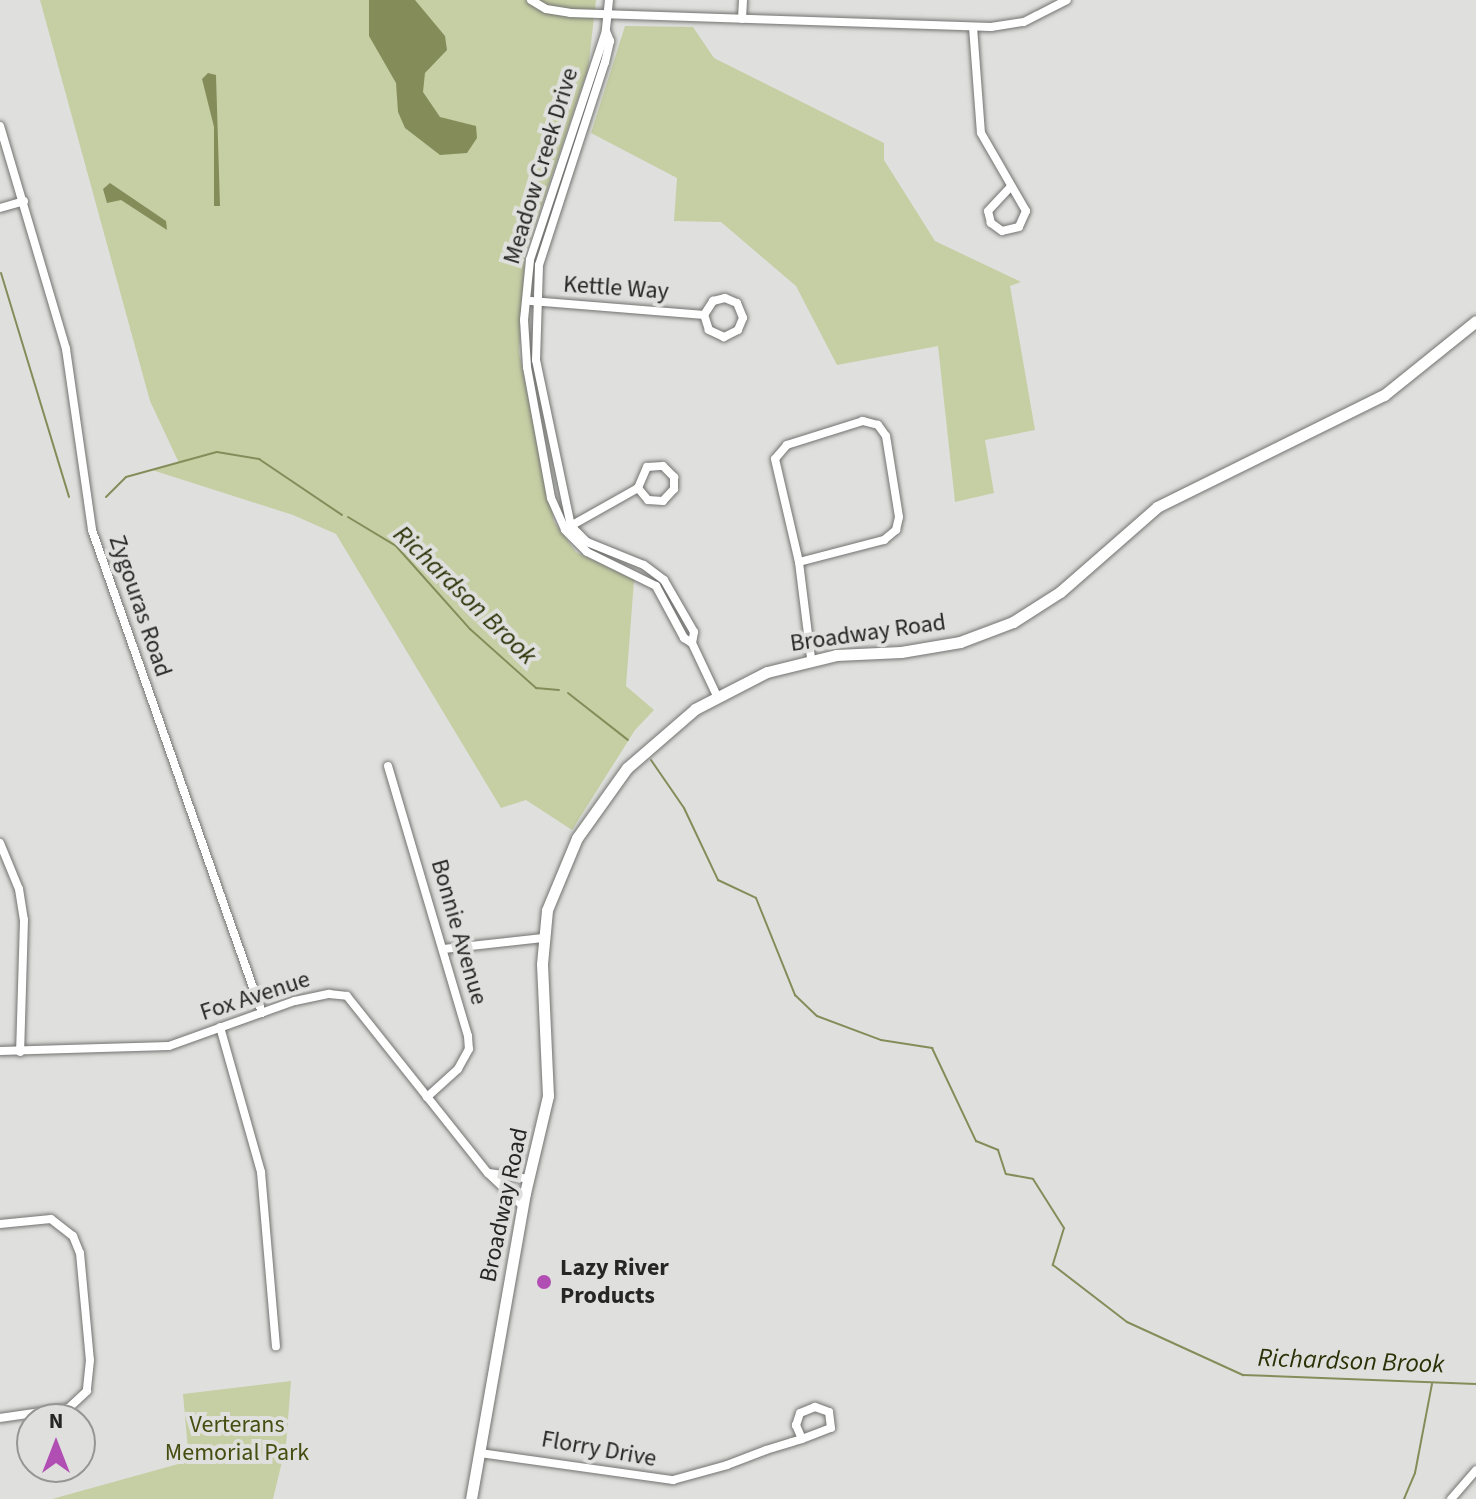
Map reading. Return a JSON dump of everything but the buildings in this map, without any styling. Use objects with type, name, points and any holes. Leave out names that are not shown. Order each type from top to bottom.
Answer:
[{"type":"main road","name":"Broadway Road","points":[[471,1499],[522,1205],[548,1096],[543,938],[556,883],[602,799],[659,737],[717,696],[811,659],[925,648],[1013,622],[1060,592],[1157,507],[1384,395],[1476,321]]},
{"type":"street","points":[[531,0],[552,11],[607,15],[973,27],[1016,25],[1067,0]]},
{"type":"street","name":"Meadow Creek Drive","points":[[568,528],[551,498],[526,360],[530,301],[569,154],[605,62],[610,41],[606,31],[609,0]]},
{"type":"street","points":[[742,19],[743,0]]},
{"type":"street","points":[[973,27],[981,133],[1024,206],[1025,217],[1014,230],[1002,231],[991,223],[988,211],[1011,186]]},
{"type":"street","name":"Zygouras Road","points":[[0,126],[69,362],[89,520],[262,1013]]},
{"type":"street","points":[[0,208],[24,201]]},
{"type":"street","name":"Kettle Way","points":[[725,298],[737,303],[743,318],[738,330],[724,337],[709,330],[704,315],[710,304],[725,298]]},
{"type":"street","name":"Meadow Creek Drive","points":[[530,301],[536,360],[568,528]]},
{"type":"street","name":"Kettle Way","points":[[530,301],[704,315]]},
{"type":"street","points":[[535,411],[546,409]]},
{"type":"street","points":[[799,562],[884,540],[896,530],[899,517],[886,436],[878,425],[863,421],[778,452],[775,465],[799,562],[811,659]]},
{"type":"street","points":[[650,465],[666,468],[674,477],[672,493],[663,501],[648,500],[638,488],[639,476],[650,465]]},
{"type":"street","points":[[638,488],[568,528],[623,562],[654,571],[672,589],[694,632],[692,643],[717,696]]},
{"type":"street","name":"Bonnie Avenue","points":[[388,766],[443,949],[469,1049],[458,1069],[427,1097]]},
{"type":"street","points":[[0,843],[24,920],[20,1052]]},
{"type":"street","points":[[443,949],[543,938]]},
{"type":"street","name":"Fox Avenue","points":[[0,1051],[142,1050],[329,994],[347,996],[488,1173],[522,1205]]},
{"type":"street","points":[[220,1027],[261,1172],[276,1346]]},
{"type":"street","points":[[488,1173],[529,1179]]},
{"type":"street","points":[[0,1224],[51,1219],[73,1236],[80,1253],[90,1360],[87,1391],[69,1408],[0,1418]]},
{"type":"street","name":"Florry Drive","points":[[480,1453],[661,1481],[802,1439],[831,1428],[829,1412],[815,1407],[800,1413],[796,1425],[802,1439]]},
{"type":"street","points":[[1451,1499],[1476,1470]]},
{"type":"green space","points":[[40,0],[596,0],[588,69],[525,255],[519,352],[554,522],[576,552],[634,580],[626,686],[654,710],[635,730],[572,830],[526,800],[501,808],[336,534],[293,515],[152,470],[179,463],[150,401]]},
{"type":"green space","points":[[625,26],[693,27],[714,58],[884,143],[884,160],[935,241],[1021,282],[1010,286],[1035,430],[985,440],[994,493],[955,502],[938,346],[837,365],[796,286],[721,222],[674,221],[677,178],[591,133]]},
{"type":"green space","name":"Verterans Memorial Park","points":[[291,1381],[286,1445],[273,1499],[52,1499],[189,1461],[183,1394]]},
{"type":"shaded area","points":[[369,0],[415,0],[445,36],[447,50],[425,73],[423,92],[440,117],[476,126],[477,138],[467,153],[440,155],[405,128],[398,112],[396,83],[369,36]]},
{"type":"shaded area","points":[[208,73],[216,75],[220,206],[214,206],[214,127],[202,79]]},
{"type":"shaded area","points":[[110,183],[166,221],[167,230],[121,200],[107,203],[103,189]]},
{"type":"waterway","name":"Richardson Brook","points":[[1,273],[69,497]]},
{"type":"waterway","name":"Richardson Brook","points":[[106,497],[126,477],[217,452],[259,459],[342,515]]},
{"type":"waterway","name":"Richardson Brook","points":[[348,517],[396,546],[470,629],[536,688],[559,690]]},
{"type":"waterway","name":"Richardson Brook","points":[[568,693],[628,740]]},
{"type":"waterway","name":"Richardson Brook","points":[[651,760],[684,808],[718,880],[756,898],[795,995],[817,1016],[881,1040],[932,1048],[976,1141],[998,1150],[1006,1174],[1033,1179],[1064,1228],[1053,1265],[1127,1322],[1243,1375],[1476,1384]]},
{"type":"waterway","points":[[1404,1499],[1415,1473],[1432,1384]]},
{"type":"place","name":"Lazy River Products","points":[[544,1282]]}]
